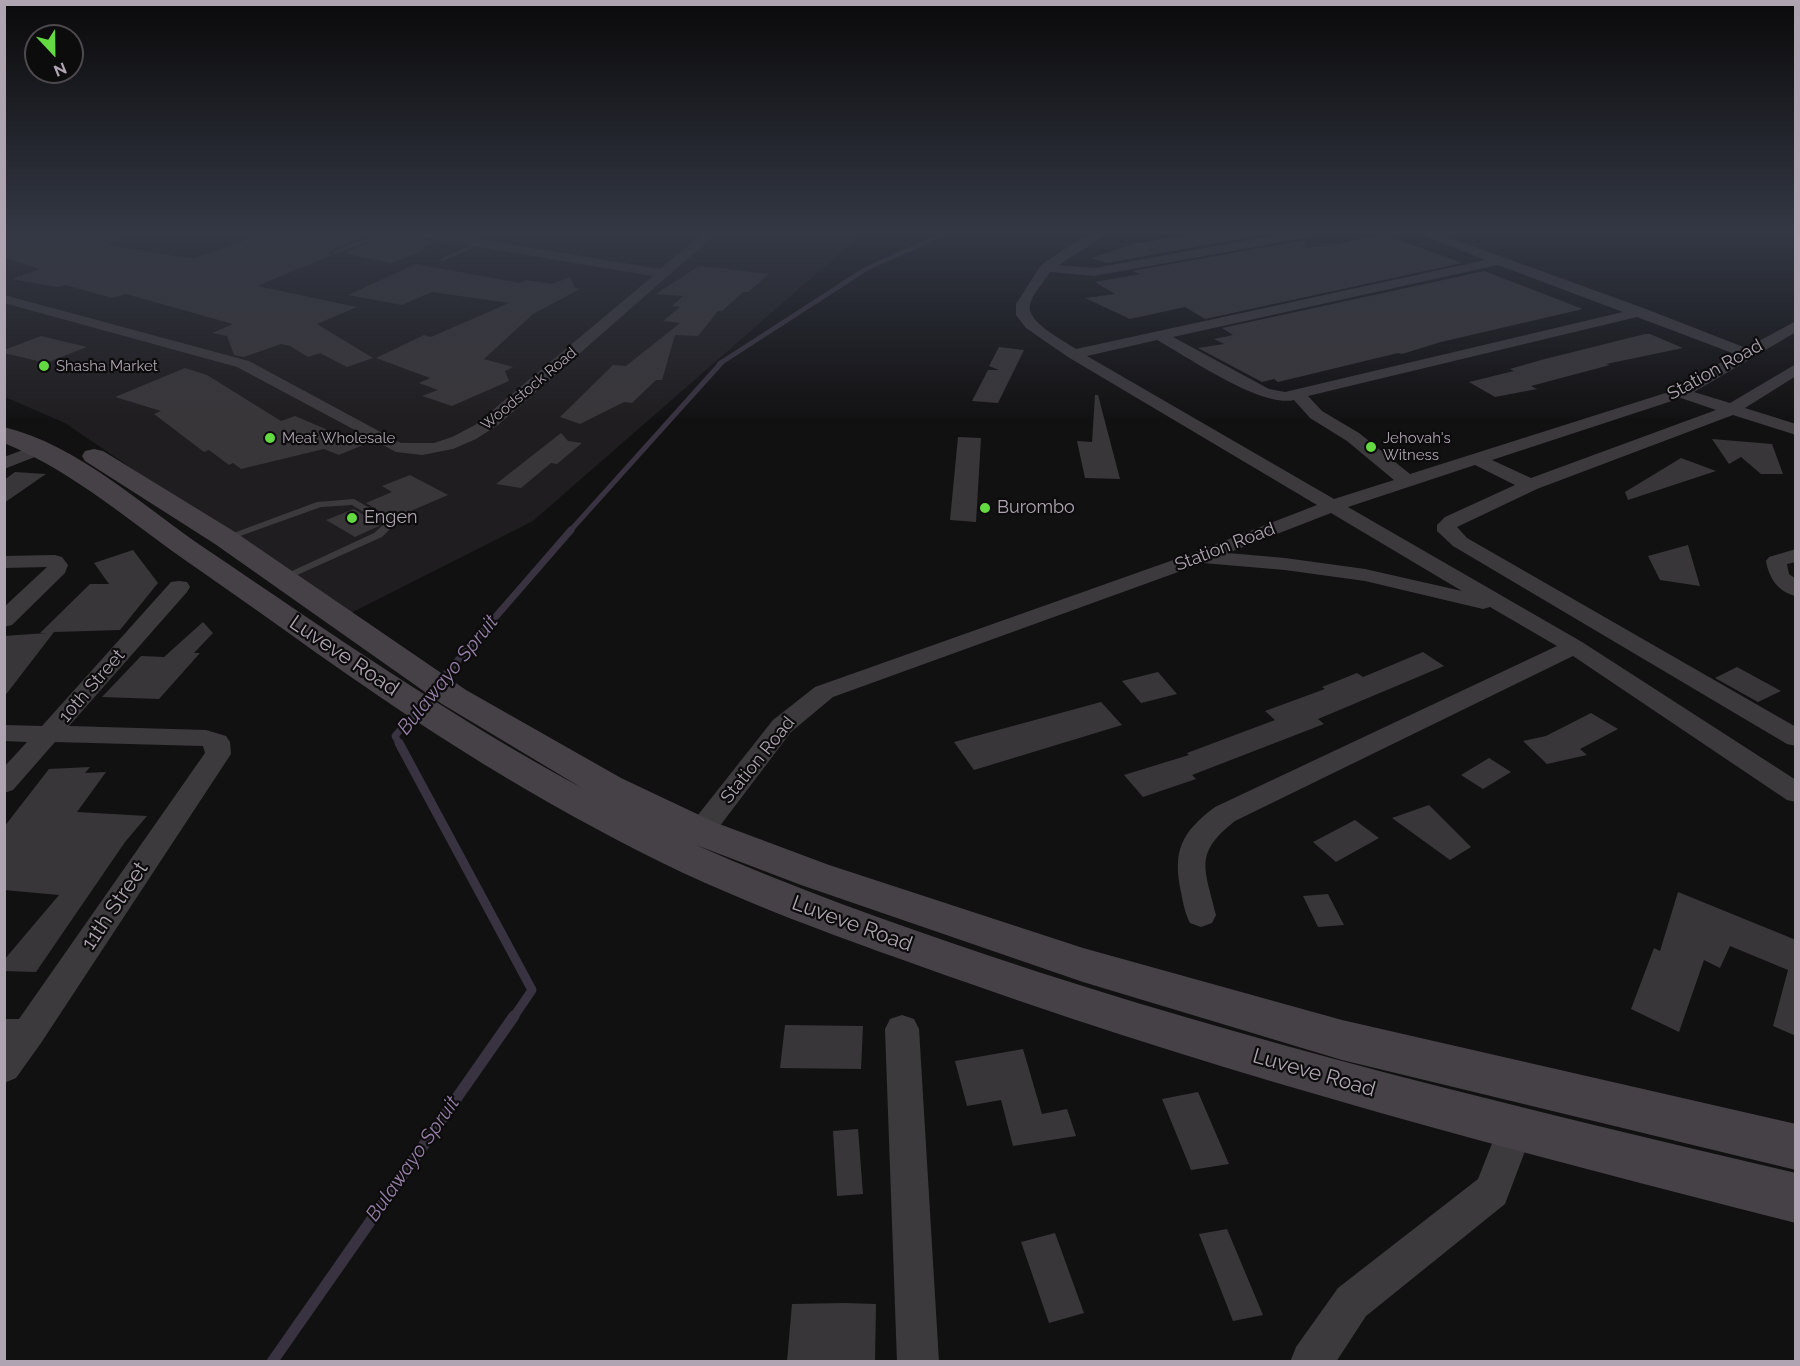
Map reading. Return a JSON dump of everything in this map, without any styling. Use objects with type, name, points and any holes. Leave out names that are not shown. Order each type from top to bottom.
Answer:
[{"type":"street","name":"Woodstock Road","points":[[4,299],[243,364],[396,447],[408,451],[455,444],[477,432],[638,296]]},
{"type":"street","points":[[1028,296],[1023,304],[1023,315],[1031,325],[1073,354],[1574,647],[1796,793]]},
{"type":"street","points":[[1073,354],[1342,296]]},
{"type":"street","points":[[1595,296],[1748,354]]},
{"type":"street","points":[[1161,336],[1264,393],[1285,397],[1641,312]]},
{"type":"street","name":"Station Road","points":[[700,832],[782,726],[825,692],[1200,557],[1331,506],[1681,393],[1796,325]]},
{"type":"street","points":[[1796,369],[1731,410],[1530,485],[1447,525],[1447,531],[1460,542],[1796,738]]},
{"type":"street","points":[[1681,393],[1796,430]]},
{"type":"street","points":[[1299,395],[1304,406],[1315,416],[1350,435],[1407,481]]},
{"type":"street","name":"Luveve Road","points":[[4,410],[57,434],[225,538],[282,578],[394,673]]},
{"type":"street","name":"Luveve Road","points":[[4,434],[39,449],[111,493],[185,548],[394,673],[636,833],[703,866],[779,898],[1115,1016],[1515,1130],[1796,1197]]},
{"type":"street","points":[[4,464],[39,449]]},
{"type":"street","points":[[1476,459],[1530,485]]},
{"type":"street","points":[[1796,555],[1776,561],[1779,576],[1796,590]]},
{"type":"street","points":[[1200,557],[1285,564],[1365,575],[1506,608]]},
{"type":"street","points":[[4,561],[56,561],[58,565],[58,569],[4,620]]},
{"type":"street","name":"10th Street","points":[[4,784],[179,587]]},
{"type":"street","points":[[1201,915],[1190,864],[1199,835],[1212,823],[1236,809],[1574,647]]},
{"type":"street","name":"Luveve Road","points":[[453,713],[700,832],[815,876],[1083,965],[1342,1040],[1796,1147]]},
{"type":"street","points":[[4,733],[51,733]]},
{"type":"street","name":"11th Street","points":[[4,1068],[17,1033],[218,754],[217,742],[207,738],[51,733]]},
{"type":"street","points":[[902,1029],[918,1362]]},
{"type":"street","points":[[1311,1362],[1352,1302],[1492,1191],[1515,1130]]},
{"type":"lane","points":[[225,538],[320,504],[354,502],[386,521],[388,526],[378,535],[282,578]]},
{"type":"shaded area","points":[[5,296],[791,296],[533,521],[347,615],[65,423],[5,397]]},
{"type":"building","points":[[132,296],[303,296],[357,307],[317,324],[373,358],[347,367],[320,353],[308,357],[290,346],[281,344],[244,357],[234,355],[227,336],[212,333],[233,324]]},
{"type":"building","points":[[352,296],[423,296],[402,305]]},
{"type":"building","points":[[458,296],[567,296],[533,314],[484,359],[513,367],[505,371],[509,381],[452,406],[422,396],[438,390],[419,383],[430,378],[376,358],[424,335],[431,337],[509,303]]},
{"type":"building","points":[[680,296],[739,296],[722,311],[718,311],[698,336],[675,335],[662,380],[656,380],[632,403],[624,402],[580,424],[560,417],[613,365],[626,366],[680,323],[663,321],[680,307],[672,306],[683,296]]},
{"type":"building","points":[[1102,296],[1312,296],[1205,319],[1185,307],[1130,319],[1085,298]]},
{"type":"building","points":[[1370,296],[1548,296],[1583,309],[1278,382],[1274,379],[1262,382],[1198,348],[1224,344],[1214,339],[1233,335],[1222,328]]},
{"type":"building","points":[[1645,334],[1683,348],[1606,364],[1610,365],[1531,386],[1537,389],[1495,397],[1469,382],[1514,371],[1510,369],[1541,360]]},
{"type":"building","points":[[41,336],[87,347],[46,363],[4,353],[4,350]]},
{"type":"building","points":[[999,347],[1024,350],[998,403],[972,401],[988,370],[999,370],[989,366]]},
{"type":"building","points":[[185,368],[207,375],[281,421],[295,416],[363,445],[339,455],[324,449],[241,469],[233,463],[229,465],[209,450],[204,452],[154,414],[161,411],[115,397]]},
{"type":"building","points":[[1095,395],[1098,395],[1120,479],[1085,478],[1077,441],[1092,442]]},
{"type":"building","points":[[561,433],[568,441],[582,443],[557,464],[551,463],[521,488],[496,484]]},
{"type":"building","points":[[958,437],[981,438],[976,522],[950,520]]},
{"type":"building","points":[[1712,439],[1772,444],[1783,474],[1761,474],[1741,457],[1729,464]]},
{"type":"building","points":[[1681,458],[1716,471],[1628,500],[1625,492]]},
{"type":"building","points":[[15,472],[46,474],[4,503],[4,480]]},
{"type":"building","points":[[410,475],[448,495],[392,519],[366,503],[392,492],[382,486]]},
{"type":"building","points":[[354,509],[379,526],[355,537],[326,520]]},
{"type":"building","points":[[1688,545],[1700,586],[1660,580],[1648,556]]},
{"type":"building","points":[[133,550],[158,583],[120,630],[54,632],[4,697],[4,636],[47,633],[40,633],[90,584],[109,584],[94,563]]},
{"type":"building","points":[[203,622],[213,633],[194,653],[200,653],[159,699],[102,697],[141,656],[164,657]]},
{"type":"building","points":[[1423,652],[1444,666],[1318,719],[1324,724],[1192,775],[1196,779],[1143,797],[1124,775],[1189,755],[1187,753],[1275,720],[1265,711],[1325,689],[1322,687],[1357,673],[1363,677]]},
{"type":"building","points":[[1737,667],[1781,691],[1758,702],[1715,678]]},
{"type":"building","points":[[1158,672],[1177,694],[1141,703],[1122,681]]},
{"type":"building","points":[[1101,702],[1122,725],[974,770],[954,742]]},
{"type":"building","points":[[1591,713],[1618,729],[1580,749],[1587,755],[1547,764],[1523,741],[1546,736]]},
{"type":"building","points":[[1489,758],[1511,772],[1483,789],[1461,775]]},
{"type":"building","points":[[90,767],[85,773],[106,772],[77,812],[147,816],[125,842],[36,972],[4,971],[4,960],[59,895],[4,890],[4,827],[49,769]]},
{"type":"building","points":[[1429,805],[1471,847],[1450,860],[1392,818]]},
{"type":"building","points":[[1355,820],[1379,838],[1336,862],[1313,842]]},
{"type":"building","points":[[1678,892],[1796,940],[1796,1036],[1773,1026],[1788,970],[1730,946],[1720,968],[1704,960],[1679,1032],[1631,1009],[1654,948],[1660,951]]},
{"type":"building","points":[[1328,894],[1344,925],[1318,927],[1303,896]]},
{"type":"building","points":[[785,1025],[863,1026],[861,1069],[780,1068]]},
{"type":"building","points":[[1023,1049],[1042,1114],[1067,1109],[1076,1136],[1013,1146],[1001,1100],[967,1106],[955,1061]]},
{"type":"building","points":[[1198,1092],[1229,1164],[1191,1170],[1162,1099]]},
{"type":"building","points":[[858,1129],[863,1194],[837,1196],[833,1131]]},
{"type":"building","points":[[1227,1229],[1263,1315],[1233,1321],[1199,1234]]},
{"type":"building","points":[[1055,1233],[1084,1313],[1049,1323],[1021,1242]]},
{"type":"building","points":[[792,1304],[876,1304],[875,1361],[787,1361]]},
{"type":"waterway","name":"Bulawayo Spruit","points":[[722,362],[825,296]]},
{"type":"waterway","name":"Bulawayo Spruit","points":[[570,531],[722,362]]},
{"type":"waterway","name":"Bulawayo Spruit","points":[[439,682],[571,530]]},
{"type":"waterway","name":"Bulawayo Spruit","points":[[400,745],[395,736],[417,710]]},
{"type":"waterway","name":"Bulawayo Spruit","points":[[399,743],[532,990],[513,1018]]},
{"type":"waterway","name":"Bulawayo Spruit","points":[[272,1362],[514,1016]]},
{"type":"place","name":"Shasha Market","points":[[44,366]]},
{"type":"place","name":"Meat Wholesale","points":[[270,438]]},
{"type":"place","name":"Jehovah's Witness","points":[[1371,447]]},
{"type":"place","name":"Burombo","points":[[985,508]]},
{"type":"place","name":"Engen","points":[[352,518]]}]
